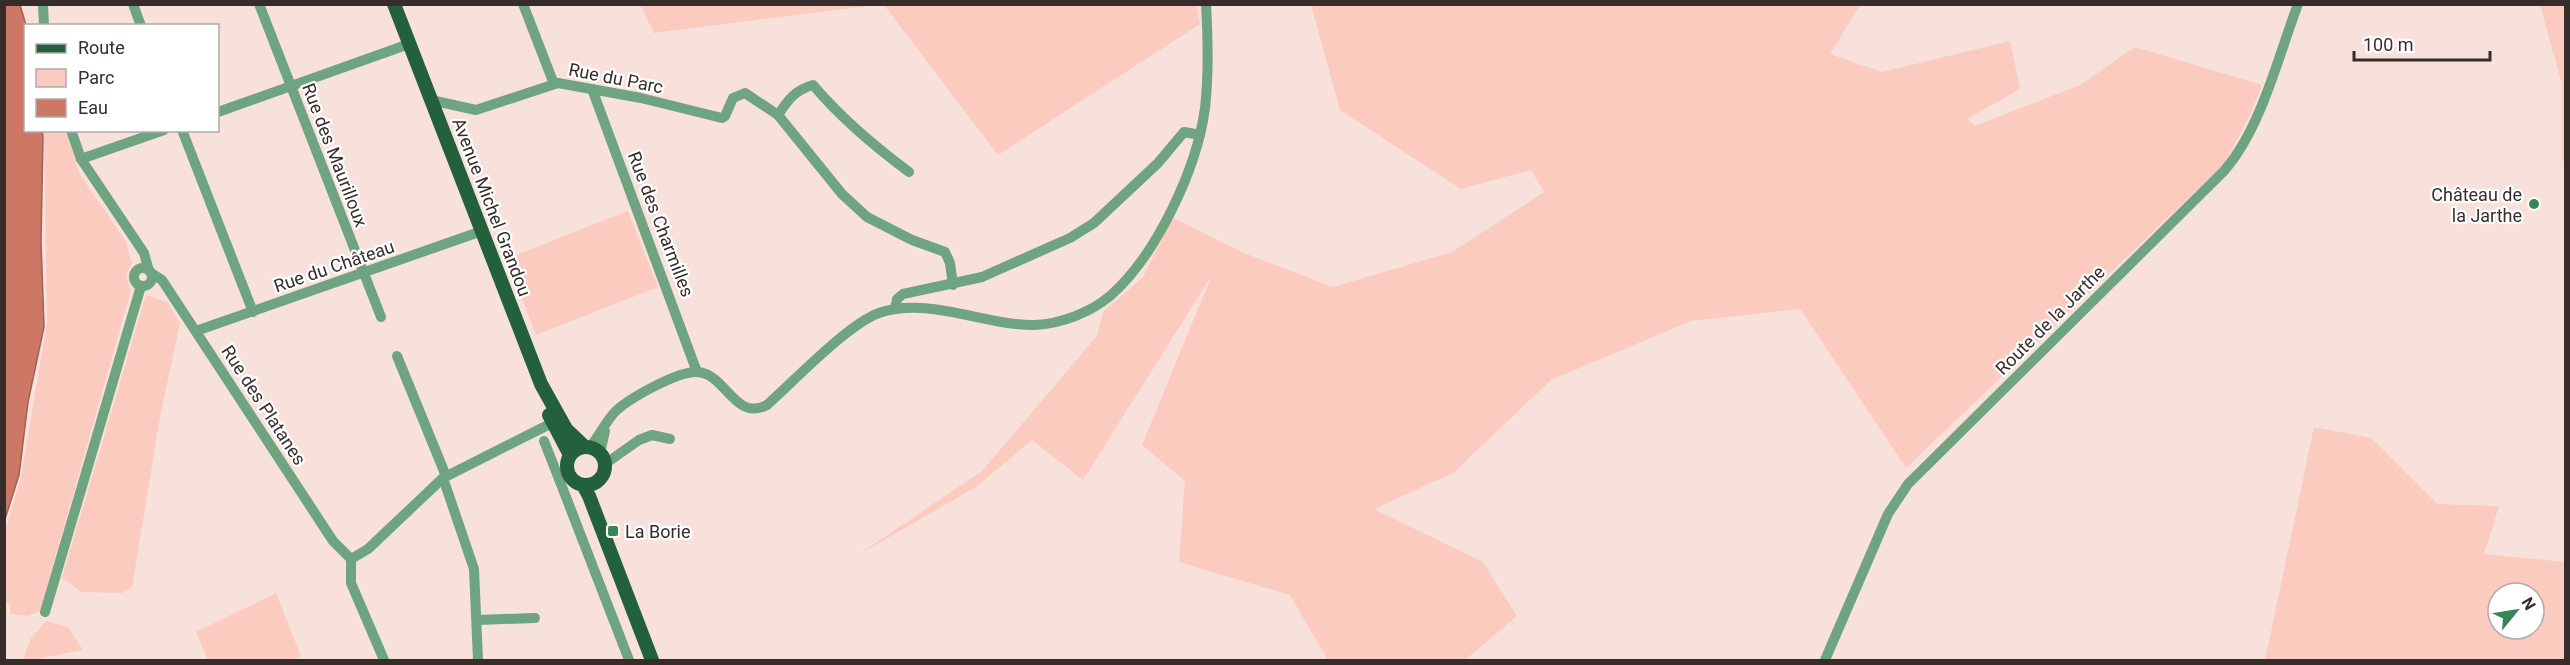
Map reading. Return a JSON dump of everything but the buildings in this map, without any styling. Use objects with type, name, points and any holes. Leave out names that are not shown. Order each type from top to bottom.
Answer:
[{"type":"main road","name":"Avenue Michel Grandou","points":[[394,4],[542,384],[562,423],[574,437],[595,453]]},
{"type":"main road","name":"Avenue Michel Grandou","points":[[542,384],[543,402],[570,455]]},
{"type":"main road","points":[[574,451],[595,453],[604,474],[590,484],[564,477],[570,455],[574,451]]},
{"type":"main road","points":[[590,484],[602,530],[651,660]]},
{"type":"street","points":[[43,4],[44,24]]},
{"type":"street","points":[[133,4],[140,24]]},
{"type":"street","name":"Rue des Maurilloux","points":[[259,4],[381,317]]},
{"type":"street","points":[[523,4],[554,84]]},
{"type":"street","points":[[595,453],[608,422],[624,404],[687,373],[697,372],[713,379],[746,408],[759,409],[767,405],[855,327],[878,313],[895,309],[923,309],[1003,322],[1038,325],[1072,317],[1100,304],[1124,283],[1151,245],[1181,186],[1200,135],[1205,109],[1209,61],[1206,4]]},
{"type":"street","name":"Route de la Jarthe","points":[[1825,660],[1888,514],[1908,484],[2224,171],[2238,154],[2258,112],[2298,4]]},
{"type":"street","points":[[219,112],[409,44]]},
{"type":"street","name":"Rue du Parc","points":[[431,100],[477,110],[558,82],[641,98],[716,118],[725,116],[733,98],[745,93],[778,115]]},
{"type":"street","points":[[909,172],[879,150],[813,85],[801,88],[790,98],[778,115],[842,194],[867,217],[912,240],[945,252],[951,263],[953,285]]},
{"type":"street","name":"Rue des Charmilles","points":[[592,90],[697,372]]},
{"type":"street","points":[[45,612],[146,276],[138,245],[81,159],[72,132]]},
{"type":"street","points":[[81,159],[158,132]]},
{"type":"street","points":[[183,132],[253,312]]},
{"type":"street","points":[[895,309],[895,304],[903,294],[982,277],[1078,233],[1094,223],[1150,171],[1184,132],[1200,135]]},
{"type":"street","name":"Rue du Château","points":[[196,331],[482,231]]},
{"type":"street","name":"Rue des Platanes","points":[[146,276],[167,286],[333,541],[351,559]]},
{"type":"street","points":[[397,356],[445,477],[474,569],[478,660]]},
{"type":"street","points":[[384,660],[351,584],[351,559],[368,549],[445,477],[536,430],[555,429],[574,437]]},
{"type":"street","points":[[595,453],[652,435],[670,439]]},
{"type":"street","points":[[544,441],[564,477],[629,660]]},
{"type":"street","points":[[477,620],[535,618]]},
{"type":"green space","points":[[640,5],[875,5],[654,33]]},
{"type":"green space","points":[[884,5],[1196,5],[1200,24],[998,155]]},
{"type":"green space","points":[[1311,5],[1860,5],[1830,54],[1882,72],[2010,41],[2020,89],[1967,119],[1975,126],[2080,85],[2135,47],[2262,85],[2250,115],[2224,164],[1906,468],[1800,309],[1691,321],[1551,380],[1453,473],[1374,509],[1483,562],[1517,616],[1465,660],[1328,660],[1290,595],[1179,562],[1185,481],[1142,445],[1212,275],[1083,480],[1032,440],[976,487],[858,555],[982,471],[1097,336],[1103,312],[1143,277],[1173,218],[1244,253],[1333,287],[1452,252],[1544,192],[1531,170],[1461,189],[1340,110]]},
{"type":"green space","points":[[2540,5],[2565,5],[2566,160],[2562,161],[2562,84]]},
{"type":"green space","points":[[44,132],[66,132],[80,175],[125,240],[132,263],[126,276],[131,290],[40,611],[28,616],[10,614],[10,603],[5,603],[4,536],[21,477],[47,323]]},
{"type":"green space","points":[[628,211],[658,287],[536,335],[506,259]]},
{"type":"green space","points":[[146,295],[167,302],[180,323],[160,417],[132,587],[122,593],[81,592],[62,578]]},
{"type":"green space","points":[[2314,427],[2371,438],[2437,504],[2499,506],[2484,554],[2565,562],[2565,660],[2265,660]]},
{"type":"green space","points":[[276,593],[301,656],[290,660],[208,660],[196,632]]},
{"type":"green space","points":[[46,621],[68,627],[83,650],[40,660],[23,660],[31,638]]},
{"type":"water","points":[[4,5],[20,5],[26,24],[24,132],[42,132],[43,136],[41,242],[44,327],[28,402],[19,475],[5,519]]},
{"type":"place","name":"Château de la Jarthe","points":[[2534,204]]},
{"type":"place","name":"La Borie","points":[[613,531]]}]
